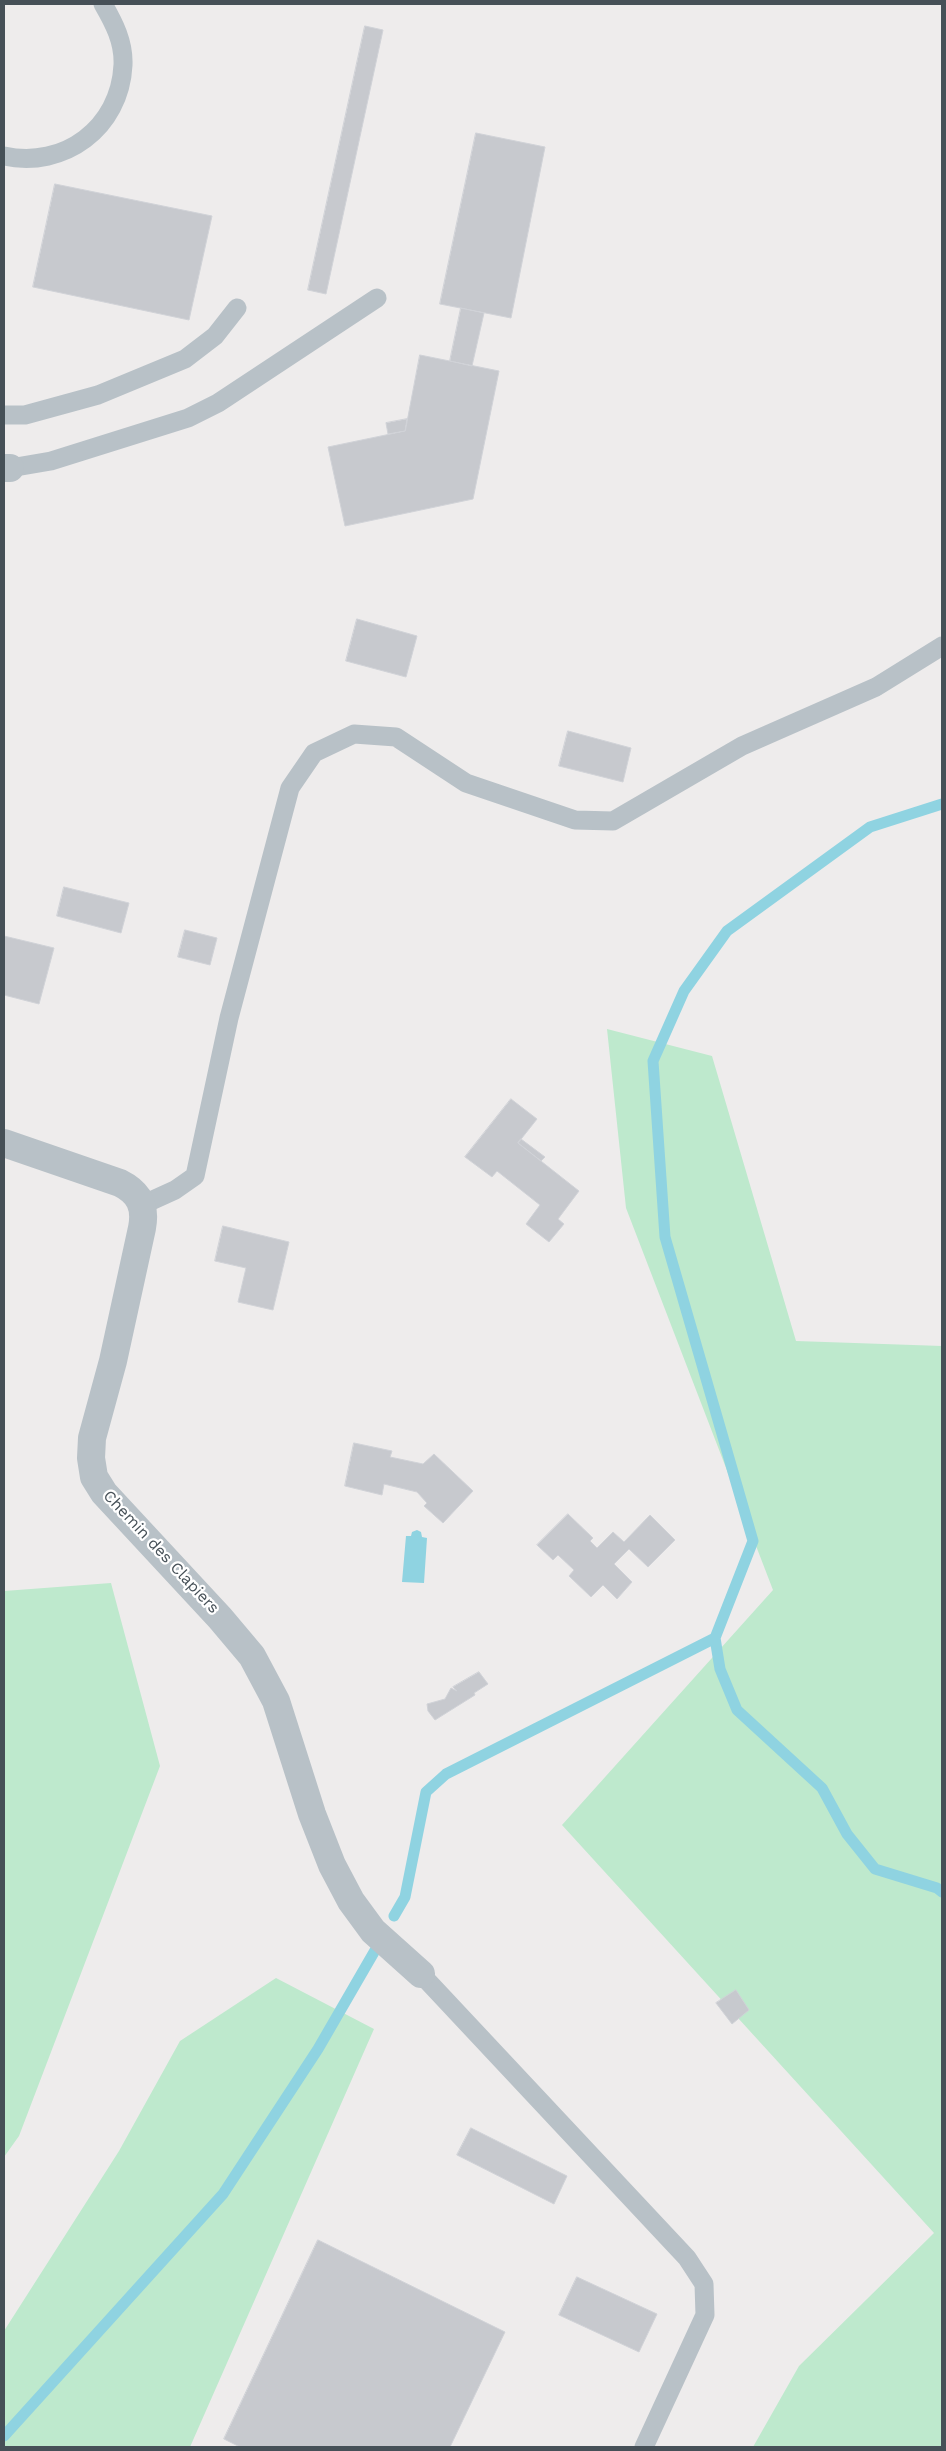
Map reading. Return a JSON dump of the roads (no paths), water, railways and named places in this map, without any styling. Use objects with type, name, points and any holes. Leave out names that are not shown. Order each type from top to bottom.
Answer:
[{"type":"street","points":[[4,1143],[120,1183],[134,1190],[142,1205]]},
{"type":"street","name":"Chemin des Clapiers","points":[[142,1205],[145,1215],[113,1361],[92,1438],[91,1458],[94,1477],[104,1493],[220,1618],[252,1656],[276,1701],[312,1814],[332,1866],[351,1901],[373,1931],[421,1974]]},
{"type":"lane","points":[[4,156],[23,160],[53,156],[82,143],[104,121],[118,94],[124,64],[119,33],[103,4]]},
{"type":"lane","points":[[7,468],[51,461],[188,418],[218,403],[377,298]]},
{"type":"lane","points":[[4,415],[25,415],[98,395],[185,359],[215,336],[236,308]]},
{"type":"lane","points":[[142,1205],[175,1190],[195,1176],[229,1018],[290,788],[314,753],[354,734],[396,737],[466,783],[575,820],[613,821],[742,746],[876,686],[942,646]]},
{"type":"lane","points":[[421,1974],[687,2258],[704,2284],[705,2315],[644,2447]]},
{"type":"water","points":[[417,1530],[421,1532],[422,1537],[427,1538],[424,1583],[402,1582],[406,1536],[411,1536],[412,1532]]},
{"type":"waterway","points":[[394,1916],[405,1897],[426,1792],[446,1774],[715,1638],[753,1541],[665,1237],[653,1061],[684,991],[727,931],[870,827],[942,804]]},
{"type":"waterway","points":[[715,1638],[720,1669],[737,1710],[822,1788],[847,1834],[875,1869],[937,1888],[942,1892]]},
{"type":"waterway","points":[[4,2436],[223,2194],[318,2049],[377,1947]]}]
